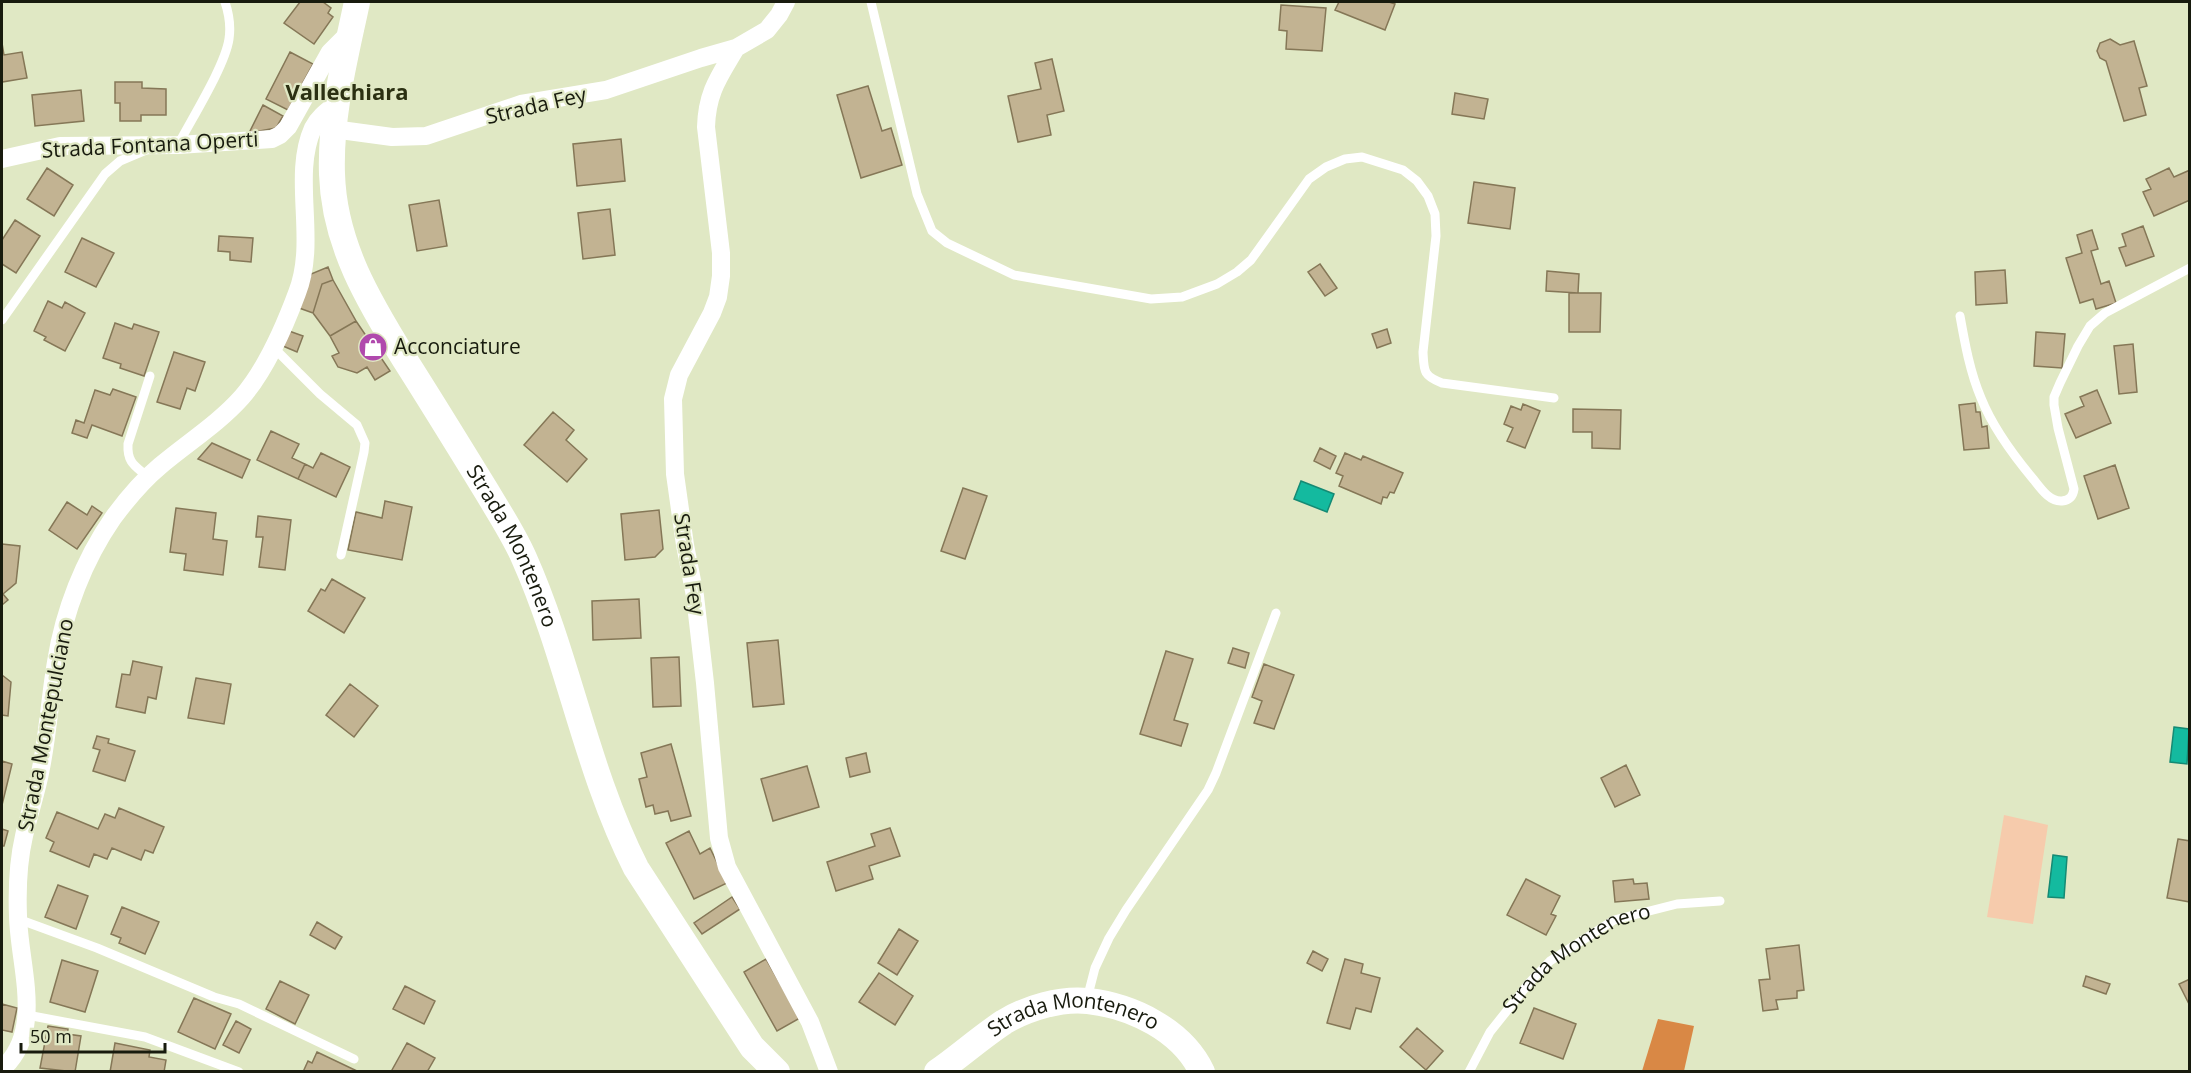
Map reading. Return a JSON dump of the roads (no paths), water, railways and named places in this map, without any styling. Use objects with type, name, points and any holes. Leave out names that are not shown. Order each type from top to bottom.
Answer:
[{"type":"main road","name":"Strada Montenero","points":[[357,2],[334,117],[332,175],[335,204],[345,243],[363,290],[518,546],[546,610],[603,794],[620,837],[636,868],[752,1047],[777,1071]]},
{"type":"main road","name":"Strada Montenero","points":[[937,1071],[1005,1022],[1033,1009],[1055,1003],[1087,1001],[1116,1007],[1144,1017],[1184,1045],[1202,1071]]},
{"type":"street","name":"Strada Fey","points":[[334,117],[392,137],[426,136],[521,104],[606,90],[736,48],[767,30],[786,2]]},
{"type":"street","name":"Strada Fontana Operti","points":[[2,159],[60,146],[178,145],[272,139],[288,127],[330,52],[351,31]]},
{"type":"street","name":"Strada Fey","points":[[736,48],[709,96],[706,111],[706,136],[721,253],[721,276],[718,297],[712,313],[679,375],[673,399],[675,474],[701,650],[719,838],[727,867],[810,1022],[829,1071]]},
{"type":"street","name":"Strada Montepulciano","points":[[2,1070],[17,1052],[24,1035],[27,1016],[25,974],[18,919],[18,882],[24,839],[42,767],[56,659],[67,612],[95,548],[120,509],[148,477],[225,414],[243,396],[273,347],[304,273],[305,169],[309,141],[317,120],[334,117]]},
{"type":"lane","points":[[178,145],[221,62],[229,39],[230,18],[225,2]]},
{"type":"lane","points":[[871,2],[917,194],[932,231],[947,243],[1014,275],[1151,299],[1182,297],[1217,284],[1244,266],[1264,244],[1310,179],[1326,167],[1345,159],[1362,157],[1380,161],[1403,170],[1417,181],[1428,196],[1435,214],[1436,236],[1423,352],[1424,369],[1429,378],[1442,383],[1554,398]]},
{"type":"lane","points":[[2,320],[105,174],[120,161],[159,145]]},
{"type":"lane","points":[[1960,316],[1967,353],[1981,398],[1995,426],[2045,494],[2059,502],[2068,500],[2073,495],[2074,489],[2058,428],[2054,397],[2078,346],[2090,326],[2104,313],[2190,268]]},
{"type":"lane","points":[[273,347],[320,394],[357,425],[363,436],[364,452],[341,555]]},
{"type":"lane","points":[[148,477],[130,461],[128,444],[150,376]]},
{"type":"lane","points":[[1087,1001],[1095,968],[1109,938],[1208,790],[1276,613]]},
{"type":"lane","name":"Strada Montenero","points":[[1469,1071],[1490,1032],[1550,960],[1614,920],[1677,904],[1720,901]]},
{"type":"lane","points":[[18,919],[97,948],[214,997],[238,1004],[354,1059]]},
{"type":"lane","points":[[27,1016],[145,1037],[239,1071]]},
{"type":"water","points":[[1301,481],[1334,494],[1327,512],[1294,499]]},
{"type":"water","points":[[2174,727],[2189,729],[2187,764],[2170,762]]},
{"type":"water","points":[[2053,855],[2067,857],[2064,898],[2048,897]]},
{"type":"place","name":"Acconciature","points":[[373,347]]},
{"type":"district","name":"Vallechiara","points":[[347,92]]}]
